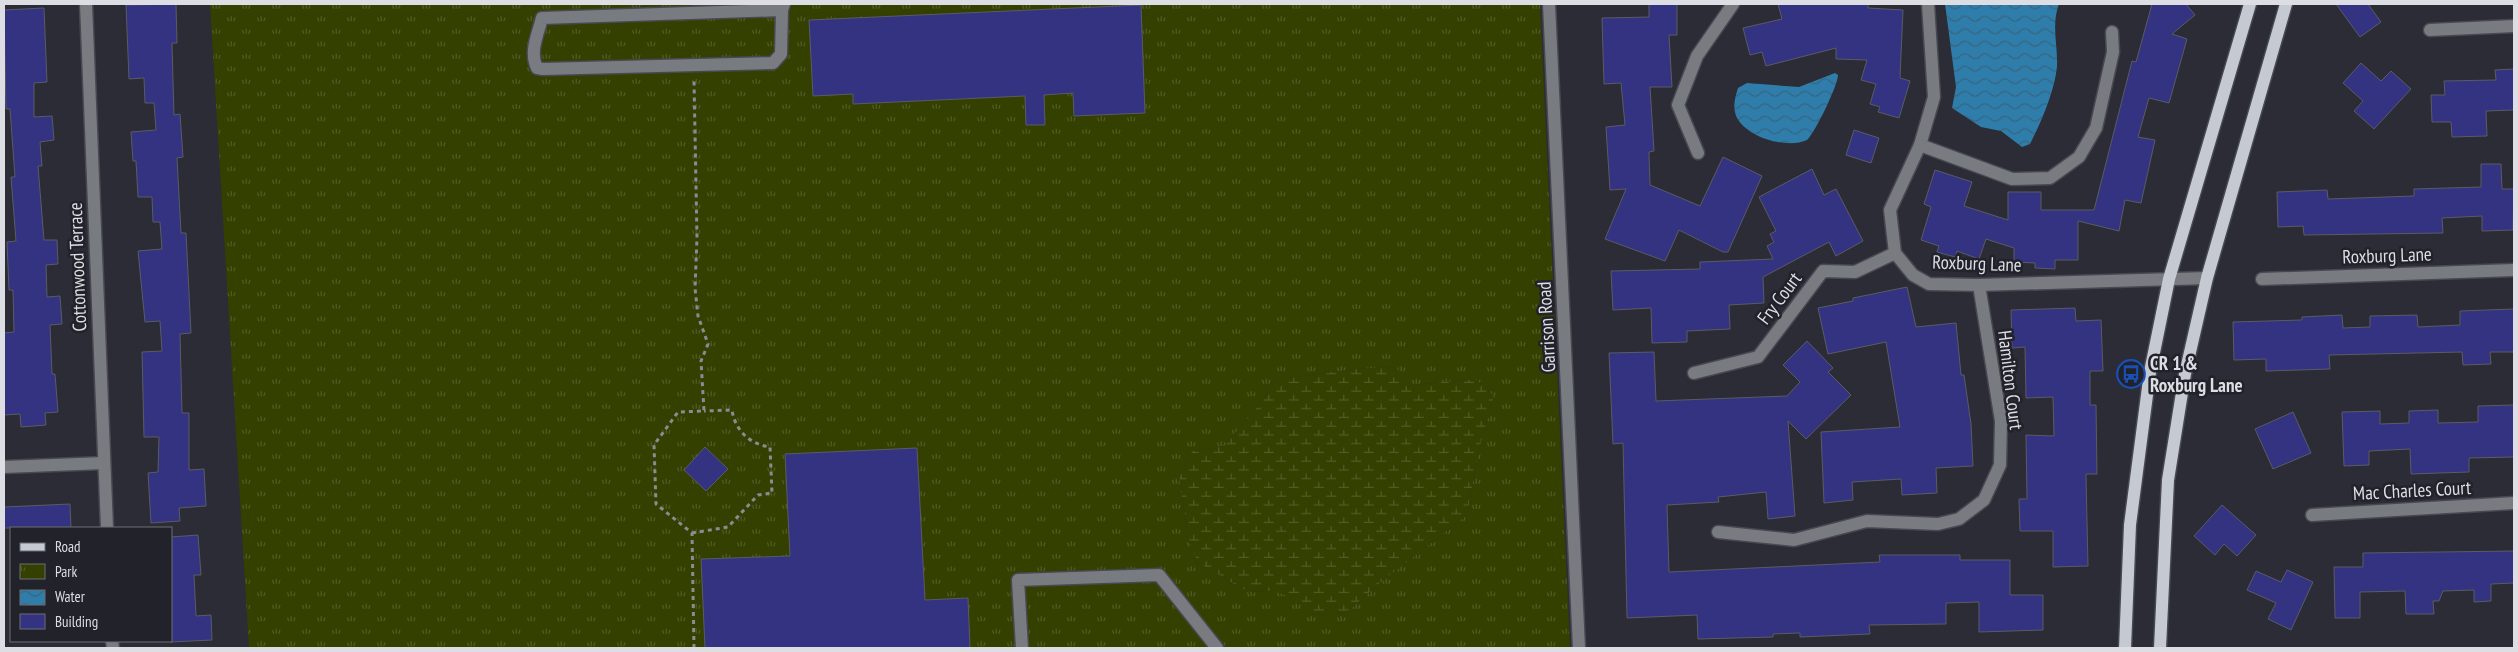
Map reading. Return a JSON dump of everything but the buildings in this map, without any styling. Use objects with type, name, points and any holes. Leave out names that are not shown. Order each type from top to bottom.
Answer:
[{"type":"main road","points":[[2125,648],[2130,526],[2150,372],[2169,279],[2250,4]]},
{"type":"main road","points":[[2160,648],[2168,480],[2184,374],[2207,278],[2286,4]]},
{"type":"street","name":"Cottonwood Terrace","points":[[86,4],[107,527]]},
{"type":"street","name":"Garrison Road","points":[[1549,4],[1579,648]]},
{"type":"street","points":[[1698,154],[1678,105],[1697,56],[1733,4]]},
{"type":"street","points":[[1895,253],[1890,210],[1920,144],[1934,97],[1928,4]]},
{"type":"street","points":[[783,7],[781,54],[773,63],[543,69],[537,68],[533,52],[542,18],[783,7]]},
{"type":"street","points":[[2430,30],[2514,26]]},
{"type":"street","points":[[1920,144],[2012,180],[2050,178],[2080,157],[2096,128],[2113,52],[2112,32]]},
{"type":"street","name":"Roxburg Lane","points":[[1895,253],[1913,275],[1929,284],[1979,285],[2207,278]]},
{"type":"street","name":"Fry Court","points":[[1694,373],[1758,357],[1823,271],[1854,272],[1895,253]]},
{"type":"street","name":"Roxburg Lane","points":[[2262,279],[2514,270]]},
{"type":"street","name":"Hamilton Court","points":[[1718,532],[1794,540],[1867,522],[1938,524],[1959,519],[1984,500],[2000,465],[2001,421],[1979,285]]},
{"type":"street","points":[[4,467],[104,463]]},
{"type":"street","name":"Mac Charles Court","points":[[2312,515],[2514,504]]},
{"type":"street","points":[[1022,648],[1018,580],[1159,575],[1217,648]]},
{"type":"path","points":[[694,66],[697,238],[695,288],[698,316],[708,344],[701,360],[704,412]]},
{"type":"path","points":[[732,410],[734,424],[755,445],[770,447],[772,493],[758,495],[728,527],[692,533],[656,504],[654,445],[678,412],[732,410]]},
{"type":"path","points":[[692,533],[694,648]]},
{"type":"green space","points":[[210,4],[1540,4],[1570,648],[249,648]],"holes":[[[1396,367],[1411,385],[1476,379],[1494,396],[1479,450],[1467,515],[1380,583],[1346,613],[1310,615],[1302,601],[1273,591],[1248,592],[1197,562],[1188,537],[1179,477],[1192,451],[1224,446],[1265,398],[1275,380],[1353,369]]]},
{"type":"green space","points":[[1396,367],[1412,385],[1476,379],[1494,396],[1479,450],[1467,515],[1380,583],[1346,613],[1310,615],[1273,591],[1248,592],[1197,562],[1188,537],[1179,477],[1192,451],[1224,446],[1265,398],[1275,380],[1353,369]]},
{"type":"water","points":[[1945,4],[2059,4],[2055,20],[2056,75],[2047,106],[2030,144],[2022,147],[2001,131],[1981,127],[1952,108],[1956,87]]},
{"type":"water","points":[[1835,73],[1838,75],[1837,80],[1830,98],[1811,136],[1807,140],[1789,143],[1769,140],[1742,125],[1735,114],[1734,106],[1738,88],[1747,83],[1799,87]]},
{"type":"place","name":"CR 1 & Roxburg Lane","points":[[2131,374]]}]
